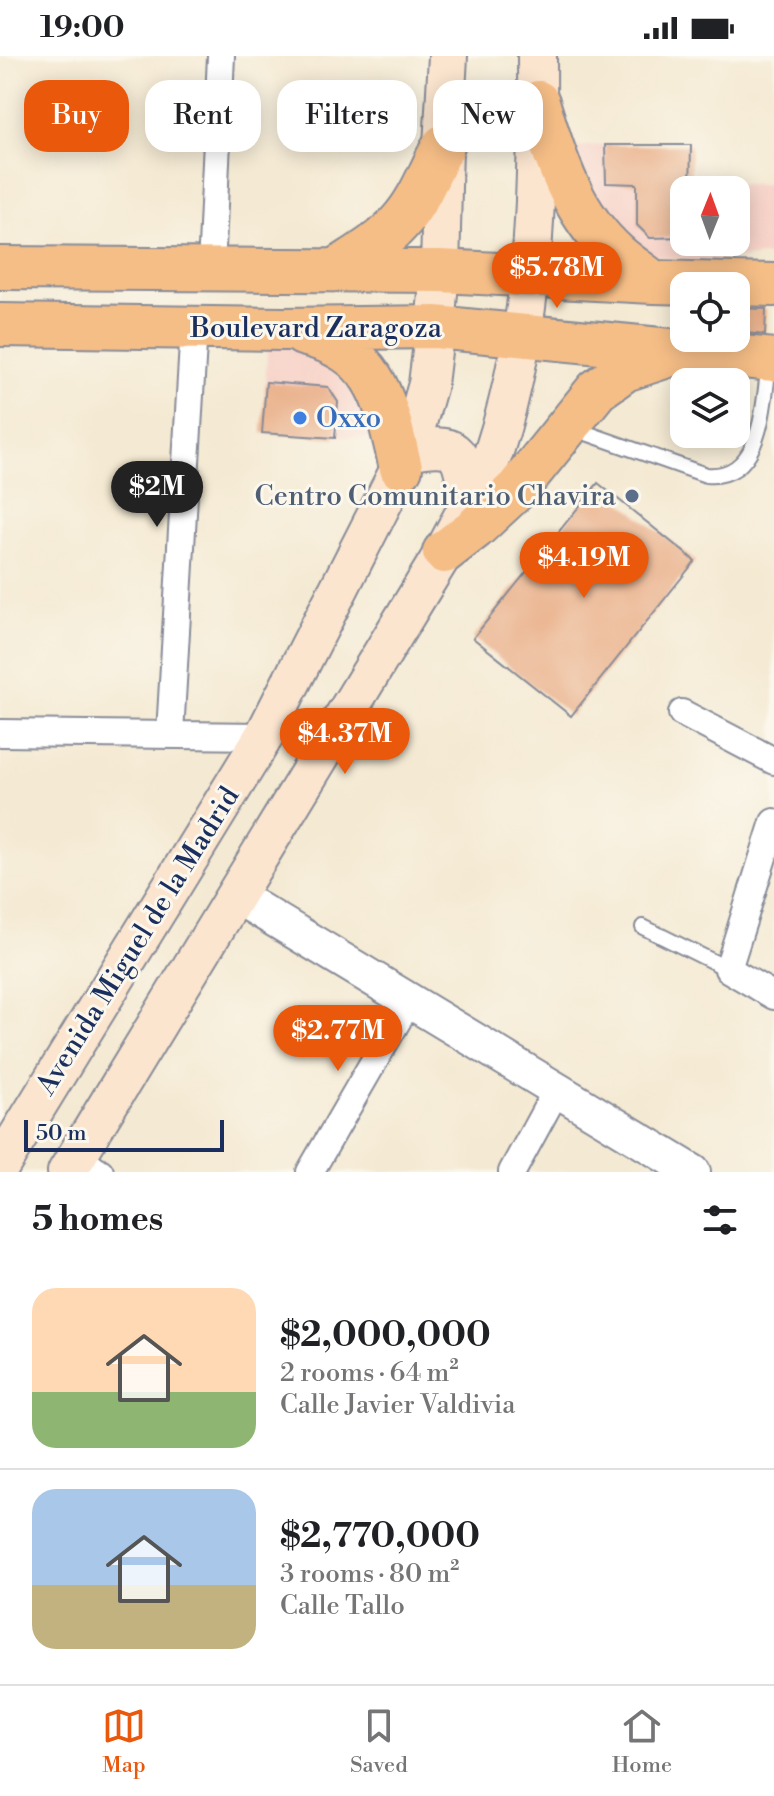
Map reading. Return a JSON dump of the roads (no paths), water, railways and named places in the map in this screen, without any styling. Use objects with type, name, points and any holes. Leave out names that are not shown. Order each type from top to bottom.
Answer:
[{"type":"main road","name":"Avenida Miguel de la Madrid","points":[[447,80],[448,56]]},
{"type":"main road","name":"Avenida Miguel de la Madrid","points":[[537,56],[538,80]]},
{"type":"main road","points":[[543,118],[558,166],[574,200],[595,231],[617,254],[653,282]]},
{"type":"main road","points":[[338,269],[377,243],[401,222],[440,152]]},
{"type":"main road","name":"Avenida Miguel de la Madrid","points":[[0,1166],[264,736],[405,460],[428,384],[440,271],[443,152]]},
{"type":"main road","name":"Avenida Miguel de la Madrid","points":[[81,1167],[236,896],[444,552],[494,449],[522,337],[532,274],[536,152]]},
{"type":"main road","name":"Boulevard Zaragoza","points":[[0,268],[440,271],[774,285]]},
{"type":"main road","name":"Boulevard Zaragoza","points":[[0,325],[283,329],[435,327],[670,349]]},
{"type":"main road","points":[[283,329],[335,343],[362,366],[375,382],[386,405],[405,460],[436,446],[443,446],[455,453],[463,469],[470,502]]},
{"type":"main road","points":[[444,552],[517,489],[582,405],[611,377],[678,352]]},
{"type":"main road","name":"Boulevard Zaragoza","points":[[702,352],[772,360]]},
{"type":"street","points":[[211,269],[221,56]]},
{"type":"street","points":[[170,733],[194,327]]},
{"type":"street","points":[[682,713],[774,761]]},
{"type":"street","points":[[0,733],[264,736]]},
{"type":"street","points":[[774,822],[728,969],[774,996]]},
{"type":"street","points":[[236,896],[693,1172]]},
{"type":"street","points":[[310,1172],[410,999]]},
{"type":"street","points":[[512,1172],[556,1091]]},
{"type":"lane","points":[[567,426],[706,475],[730,473],[753,448],[772,360]]},
{"type":"lane","points":[[643,927],[728,969]]},
{"type":"place","name":"Oxxo","points":[[300,418]]},
{"type":"place","name":"Centro Comunitario Chavira","points":[[632,496]]}]
